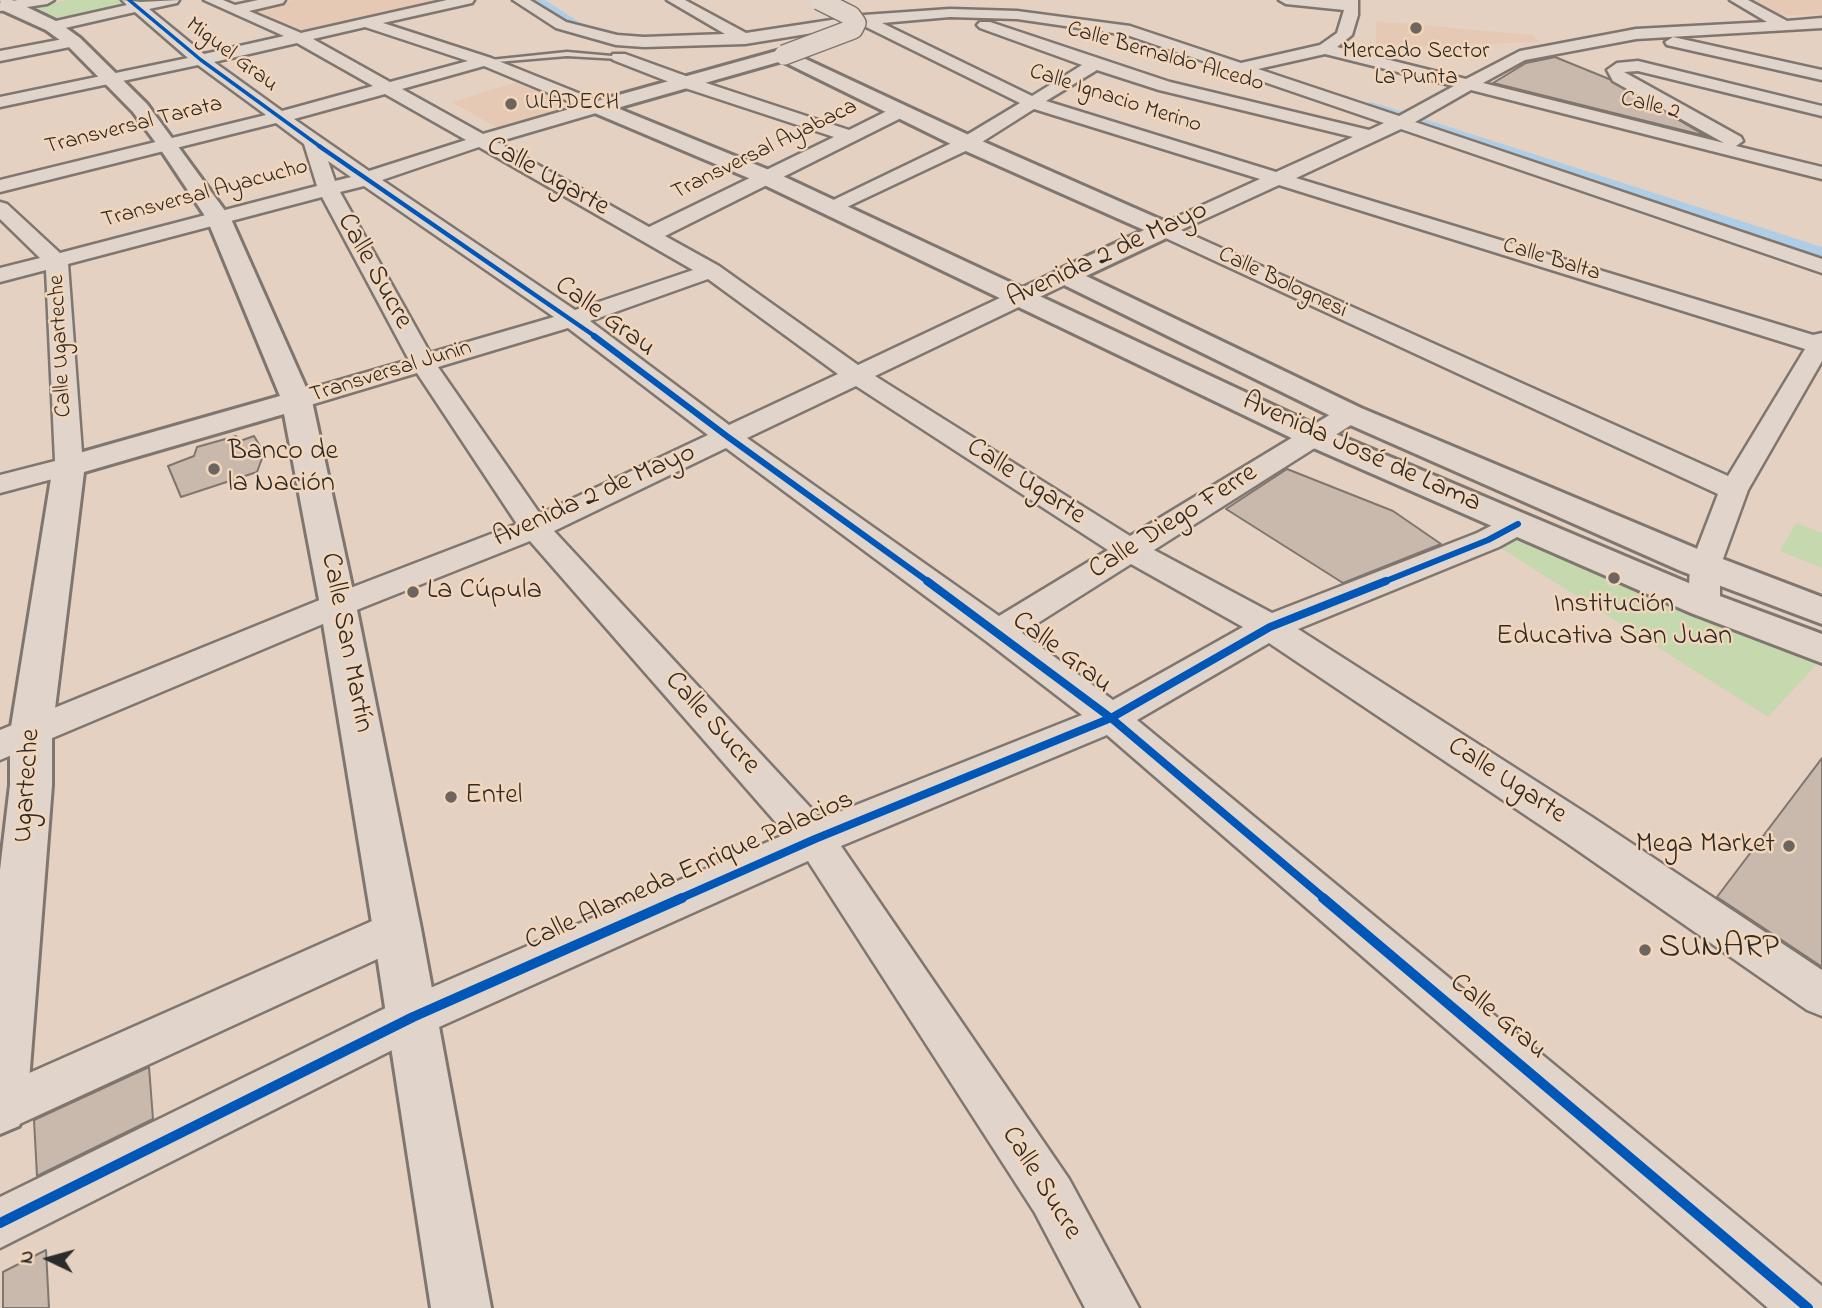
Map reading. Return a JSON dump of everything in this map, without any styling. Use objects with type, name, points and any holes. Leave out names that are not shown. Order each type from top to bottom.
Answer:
[{"type":"main road","name":"Transversal Ayacucho","points":[[597,107],[784,55],[853,29],[856,23],[851,16],[819,0]]},
{"type":"main road","name":"Calle San Martín","points":[[3,4],[52,26],[74,42],[140,108],[219,219],[296,401],[338,605],[397,929],[461,1308]]},
{"type":"main road","name":"Calle Bolognesi","points":[[784,55],[967,144],[1164,230]]},
{"type":"main road","name":"Avenida José de Lama","points":[[597,107],[766,177],[1313,436],[1704,604],[1822,649]]},
{"type":"main road","name":"Avenida 2 de Mayo","points":[[1065,276],[1164,230]]},
{"type":"main road","name":"Avenida José de Lama","points":[[1065,276],[1350,414],[1705,567],[1822,611]]},
{"type":"main road","name":"Transversal Junin","points":[[69,466],[296,401]]},
{"type":"main road","name":"Ugarteche","points":[[0,1109],[31,785],[15,739],[69,466]]},
{"type":"street","points":[[3,4],[47,0]]},
{"type":"street","points":[[52,26],[133,4],[172,0]]},
{"type":"street","points":[[222,5],[278,0]]},
{"type":"street","points":[[0,102],[467,0]]},
{"type":"street","points":[[520,0],[561,25],[616,40],[673,43],[749,40],[864,20],[950,13],[1017,15],[1130,31],[1405,120],[1822,266]]},
{"type":"street","name":"Calle Bolognesi","points":[[674,0],[749,40],[784,55]]},
{"type":"street","name":"Calle Bernaldo Alcedo","points":[[921,0],[950,13],[1094,64],[1166,86],[1370,136]]},
{"type":"street","points":[[1242,68],[1325,49],[1344,35],[1351,7],[1286,0]]},
{"type":"street","points":[[1737,0],[1782,25],[1822,40]]},
{"type":"street","name":"Miguel Grau","points":[[133,4],[201,60],[312,141]]},
{"type":"street","name":"Calle Ugarte","points":[[222,5],[299,37],[711,271],[855,374],[1130,550],[1270,627],[1578,829],[1822,995]]},
{"type":"street","name":"Calle Ignacio Merino","points":[[864,20],[1033,103],[1281,177]]},
{"type":"street","points":[[365,23],[485,61],[597,107]]},
{"type":"street","name":"Avenida 2 de Mayo","points":[[1164,230],[1405,120],[1520,56],[1636,34],[1822,23]]},
{"type":"street","points":[[1798,31],[1822,31]]},
{"type":"street","points":[[1636,34],[1822,75]]},
{"type":"street","points":[[0,56],[74,42]]},
{"type":"street","name":"Calle 2","points":[[1325,49],[1822,173]]},
{"type":"street","points":[[619,57],[688,83],[850,136]]},
{"type":"street","name":"Transversal Tarata","points":[[0,186],[281,117],[485,61]]},
{"type":"street","points":[[832,208],[967,144],[1094,64]]},
{"type":"street","points":[[1822,111],[1638,66],[1623,66],[1615,70],[1619,77],[1822,190]]},
{"type":"street","name":"Transversal Ayacucho","points":[[0,275],[366,179],[480,141],[597,107]]},
{"type":"street","name":"Transversal Ayabaca","points":[[650,235],[901,111]]},
{"type":"street","name":"Calle Grau","points":[[312,141],[572,319],[1111,718],[1808,1308]]},
{"type":"street","name":"Calle Sucre","points":[[312,141],[328,189],[423,363],[535,528],[815,839],[1052,1196],[1113,1308]]},
{"type":"street","name":"Calle Balta","points":[[1281,177],[1821,344]]},
{"type":"street","name":"Calle Ugarteche","points":[[0,208],[57,262],[69,466]]},
{"type":"street","name":"Calle Bolognesi","points":[[1164,230],[1734,490]]},
{"type":"street","name":"Transversal Junin","points":[[296,401],[572,319],[711,271]]},
{"type":"street","name":"Avenida 2 de Mayo","points":[[15,739],[338,605],[535,528],[1065,276]]},
{"type":"street","points":[[1704,604],[1705,567],[1734,490],[1821,344]]},
{"type":"street","name":"Calle Diego Ferre","points":[[998,632],[1350,414]]},
{"type":"street","points":[[0,484],[69,466]]},
{"type":"street","name":"Calle Alameda Enrique Palacios","points":[[0,1223],[413,1017],[815,839],[1111,718],[1270,627],[1488,540],[1518,524]]},
{"type":"street","points":[[0,1109],[397,929]]},
{"type":"lane","points":[[485,61],[567,54],[619,57]]},
{"type":"shaded area","points":[[294,0],[458,0],[314,32],[306,32],[250,9]]},
{"type":"shaded area","points":[[1748,0],[1822,0],[1822,14],[1776,16]]},
{"type":"shaded area","name":"Mercado Sector La Punta","points":[[1376,21],[1533,35],[1540,42],[1376,48]]},
{"type":"shaded area","name":"ULADECH","points":[[521,81],[570,107],[498,128],[452,102]]},
{"type":"green space","points":[[68,0],[120,0],[127,5],[56,21],[32,8]]},
{"type":"green space","points":[[1796,523],[1822,533],[1822,568],[1780,551]]},
{"type":"green space","points":[[1518,524],[1818,663],[1768,717],[1488,540]]},
{"type":"building","points":[[1555,57],[1609,79],[1706,136],[1493,83],[1526,63]]},
{"type":"building","name":"Banco de la Nación","points":[[236,436],[240,441],[254,436],[264,453],[257,472],[181,497],[168,466],[194,456],[197,447]]},
{"type":"building","points":[[1287,469],[1393,511],[1441,544],[1343,583],[1226,509]]},
{"type":"building","name":"Mega Market","points":[[1822,758],[1822,967],[1717,897]]},
{"type":"building","points":[[149,1067],[153,1119],[37,1176],[34,1120]]},
{"type":"building","points":[[46,1250],[49,1308],[3,1308],[3,1272]]},
{"type":"waterway","points":[[535,0],[577,27],[616,36]]},
{"type":"waterway","points":[[1372,107],[1822,254]]},
{"type":"cycle path","points":[[129,0],[201,60],[312,141],[572,319],[1111,718],[1808,1308]]},
{"type":"cycle path","points":[[0,1223],[413,1017],[815,839],[1111,718],[1270,627],[1488,540],[1518,524]]},
{"type":"place","name":"Mercado Sector La Punta","points":[[1416,28]]},
{"type":"place","name":"ULADECH","points":[[511,104]]},
{"type":"place","name":"Banco de la Nación","points":[[214,469]]},
{"type":"place","name":"Institución Educativa San Juan","points":[[1614,578]]},
{"type":"place","name":"La Cúpula","points":[[413,592]]},
{"type":"place","name":"Entel","points":[[451,797]]},
{"type":"place","name":"Mega Market","points":[[1789,846]]},
{"type":"place","name":"SUNARP","points":[[1645,950]]}]
